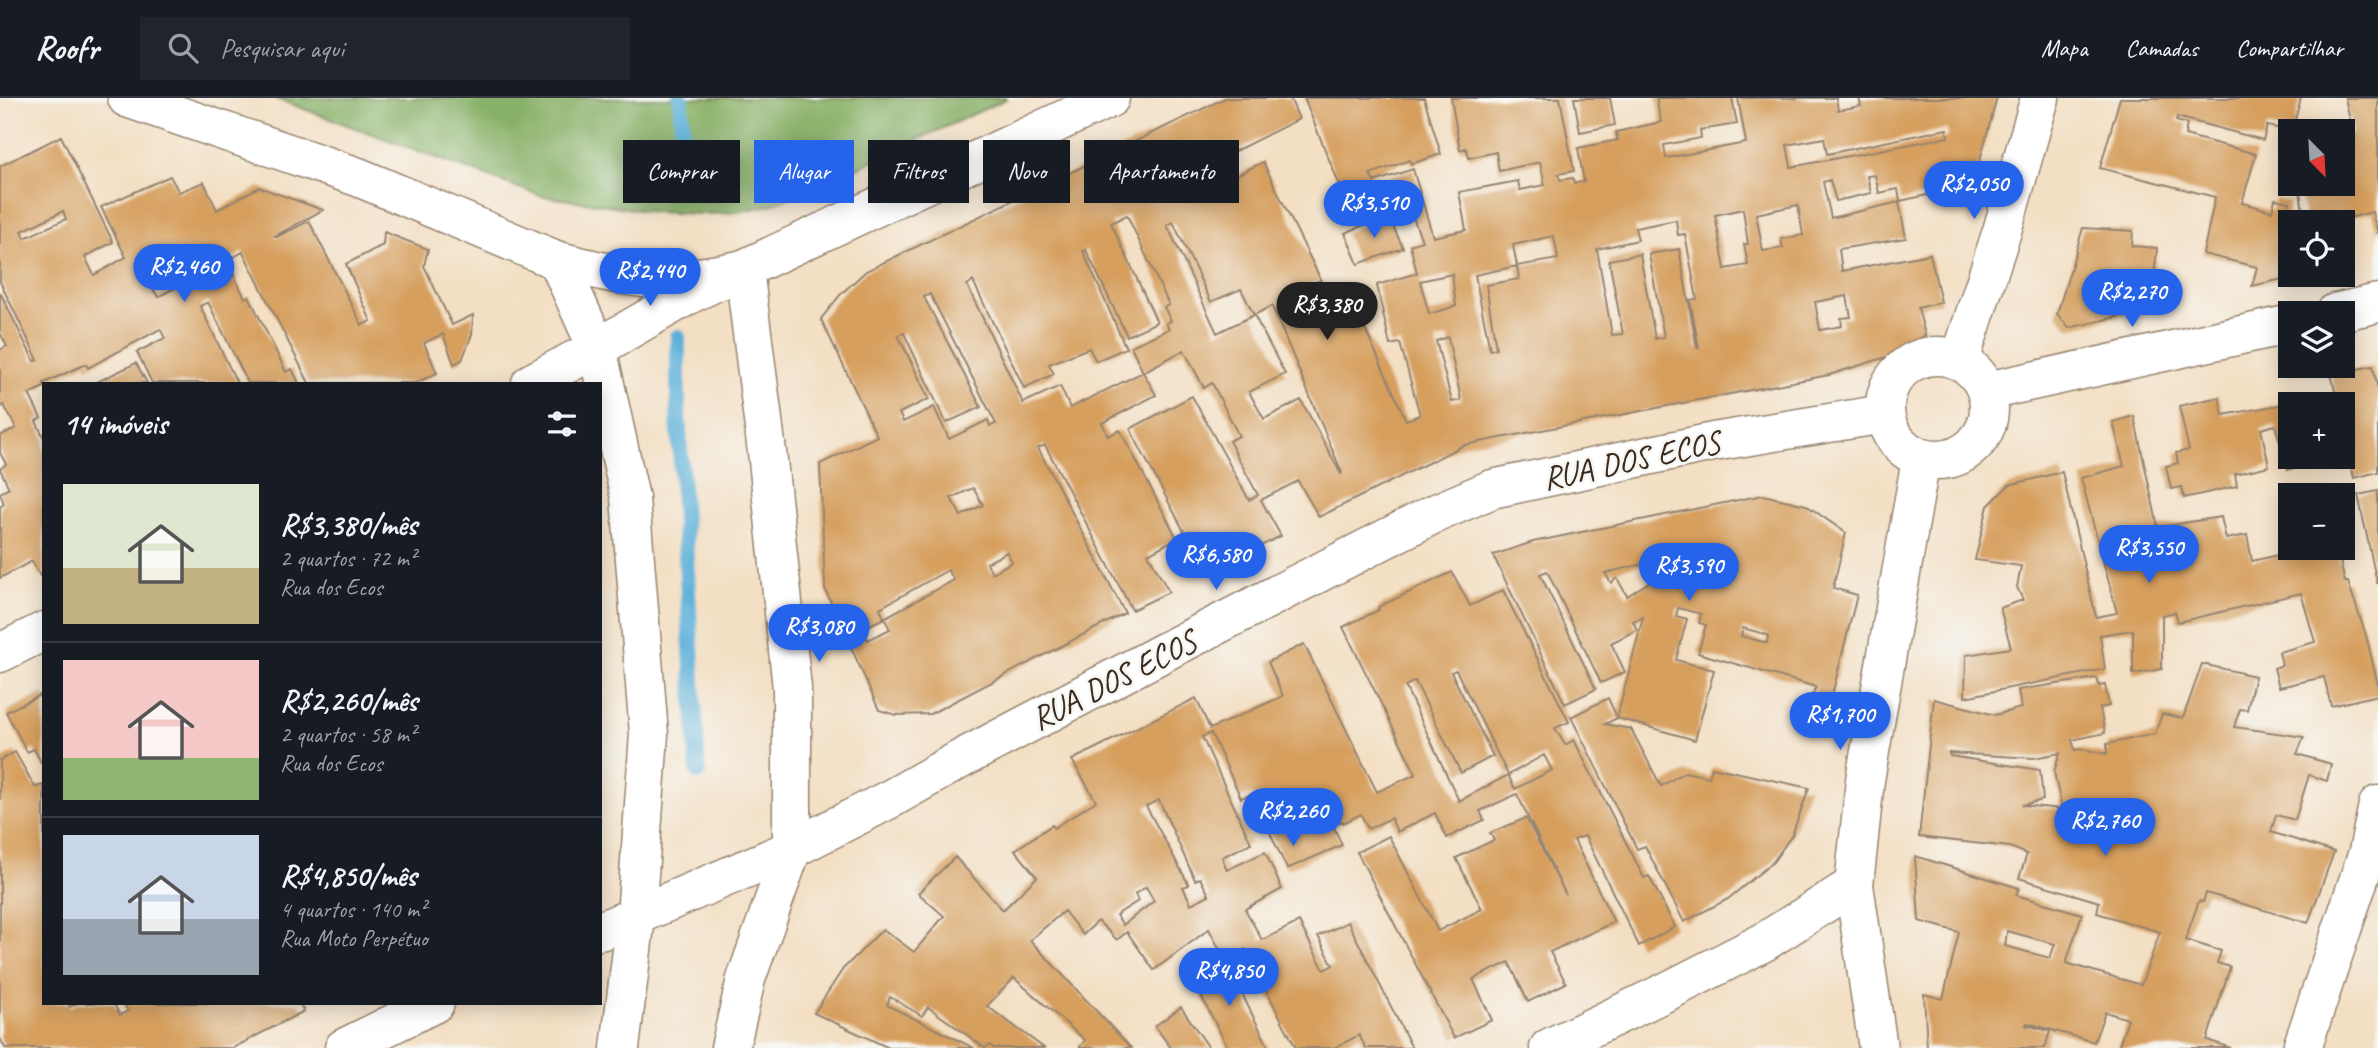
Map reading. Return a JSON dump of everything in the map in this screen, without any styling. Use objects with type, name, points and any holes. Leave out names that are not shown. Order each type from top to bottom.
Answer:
[{"type":"street","points":[[127,98],[358,177],[558,261],[632,277],[669,279],[706,277],[744,269]]},
{"type":"street","points":[[533,382],[692,293],[1110,98]]},
{"type":"street","points":[[1960,360],[2002,231],[2040,98]]},
{"type":"street","points":[[558,261],[597,348],[630,498],[649,734],[636,917],[620,1048]]},
{"type":"street","points":[[730,1048],[746,979],[792,849],[792,688],[768,460],[744,269]]},
{"type":"street","points":[[2355,308],[2378,303]]},
{"type":"street","points":[[1987,391],[2278,327]]},
{"type":"street","points":[[1929,356],[1960,360],[1972,368],[1987,391],[1990,408],[1987,425],[1968,451],[1954,458],[1921,459],[1896,442],[1888,429],[1884,414],[1885,398],[1900,370],[1914,361],[1929,356]]},
{"type":"street","name":"RUA DOS ECOS","points":[[602,931],[792,849],[1180,644],[1434,514],[1492,489],[1713,442],[1884,414]]},
{"type":"street","points":[[1878,1048],[1854,885],[1865,780],[1921,459]]},
{"type":"street","points":[[0,653],[42,632]]},
{"type":"street","points":[[2302,1048],[2368,852],[2378,805]]},
{"type":"street","points":[[1549,1048],[1668,992],[1764,942],[1854,885]]},
{"type":"street","points":[[344,1048],[431,1005]]},
{"type":"green space","points":[[274,98],[1008,98],[917,140],[868,140],[868,163],[854,169],[854,140],[754,140],[754,203],[776,203],[771,205],[731,213],[702,214],[655,212],[541,196]]},
{"type":"building","points":[[1225,98],[1290,98],[1299,119],[1239,149],[1239,140],[1138,140]]},
{"type":"building","points":[[1304,98],[1424,98],[1441,154],[1411,164],[1410,160],[1370,174],[1374,182],[1413,169],[1433,237],[1466,230],[1459,192],[1518,181],[1520,190],[1545,185],[1540,162],[1499,171],[1496,152],[1469,158],[1466,148],[1460,150],[1451,98],[1560,98],[1574,171],[1558,174],[1560,180],[1573,178],[1574,183],[1584,182],[1578,148],[1618,140],[1616,132],[1661,122],[1656,98],[1732,98],[1737,124],[1700,130],[1701,138],[1664,145],[1666,158],[1746,143],[1738,98],[1836,98],[1838,110],[1861,106],[1859,98],[1997,98],[1973,185],[1900,201],[1898,189],[1879,193],[1875,175],[1867,176],[1871,193],[1836,201],[1830,180],[1823,182],[1831,218],[1899,202],[1906,238],[1839,249],[1842,271],[1930,254],[1941,302],[1918,308],[1925,335],[1893,355],[1829,375],[1464,445],[1319,517],[1298,481],[1261,500],[1281,536],[1206,573],[1130,429],[1192,396],[1249,500],[1258,495],[1229,441],[1239,436],[1212,383],[1204,388],[1184,350],[1143,372],[1156,395],[1102,423],[1108,436],[1120,430],[1177,538],[1148,554],[1169,592],[1132,610],[1045,445],[1038,448],[1125,613],[930,714],[896,715],[879,710],[825,589],[820,464],[877,436],[821,319],[841,294],[866,271],[1007,203],[1070,203],[1070,173],[1084,166],[1084,203],[1239,203],[1239,174],[1263,162],[1321,280],[1289,292],[1291,296],[1303,290],[1311,305],[1347,289],[1406,420],[1420,415],[1400,343],[1390,345],[1377,285],[1417,273],[1410,245],[1422,241],[1406,199],[1386,210],[1378,191],[1347,204]],"holes":[[[1947,129],[1948,137],[1791,167],[1787,145],[1824,138],[1827,154]],[[1798,205],[1803,235],[1781,239],[1783,248],[1763,251],[1756,214]],[[1743,209],[1748,244],[1744,244],[1748,265],[1725,269],[1715,215]],[[1127,215],[1169,305],[1164,307],[1171,321],[1166,323],[1169,329],[1131,346],[1143,372],[1070,408],[1060,386],[1023,403],[967,285],[973,281],[1024,388],[1054,374],[1049,364],[1089,348],[1096,361],[1126,348],[1083,251],[1086,250],[1127,336],[1157,322],[1111,223]],[[1676,220],[1678,235],[1685,234],[1697,299],[1690,300],[1699,348],[1679,249],[1649,254],[1664,337],[1655,339],[1640,254],[1609,260],[1623,334],[1612,335],[1597,249],[1638,240],[1635,228]],[[1173,222],[1211,302],[1241,289],[1254,315],[1217,333],[1167,225]],[[1554,236],[1558,259],[1517,266],[1513,245]],[[1517,266],[1519,279],[1486,285],[1496,348],[1490,350],[1475,275]],[[1452,274],[1456,306],[1429,314],[1420,281]],[[930,294],[996,424],[990,426],[988,420],[949,439],[934,407],[903,422],[899,413],[929,399],[898,335],[904,333],[946,423],[981,407],[924,297]],[[1847,296],[1851,317],[1841,318],[1842,326],[1820,330],[1815,302]],[[1272,306],[1342,473],[1341,474],[1301,400],[1264,419],[1249,392],[1285,374],[1254,315]],[[1448,337],[1461,400],[1452,402],[1436,341]],[[973,488],[983,505],[961,516],[951,498]],[[1007,552],[1012,562],[992,573],[987,563]],[[948,570],[954,580],[884,618],[880,608]],[[884,618],[890,629],[868,640],[862,629]]]},
{"type":"building","points":[[1574,98],[1610,98],[1615,125],[1580,132]]},
{"type":"building","points":[[2120,98],[2301,98],[2295,119],[2278,119],[2278,128],[2267,126],[2263,140],[2177,117],[2176,121],[2187,124],[2185,135],[2256,154],[2242,203],[2272,211],[2275,199],[2290,202],[2288,210],[2278,210],[2278,280],[2252,286],[2257,267],[2203,254],[2215,197],[2100,168]]},
{"type":"building","points":[[2345,98],[2378,98],[2378,234],[2372,212],[2355,216],[2355,210],[2303,210],[2301,196],[2356,196],[2356,119],[2350,119]]},
{"type":"building","points":[[61,136],[113,242],[85,257],[94,275],[126,257],[101,207],[170,176],[179,192],[204,182],[217,210],[259,187],[323,210],[275,236],[309,221],[362,325],[371,321],[346,264],[383,245],[384,232],[428,249],[424,266],[452,325],[473,315],[472,334],[462,360],[454,364],[443,334],[424,343],[437,373],[418,382],[308,382],[243,252],[227,261],[245,298],[249,296],[286,372],[292,369],[298,382],[248,382],[208,302],[200,306],[237,382],[152,382],[137,352],[165,338],[160,329],[88,368],[86,364],[42,382],[42,388],[29,394],[41,418],[36,421],[42,434],[42,575],[40,576],[32,561],[0,578],[0,507],[4,504],[0,493],[9,488],[0,469],[6,464],[0,453],[0,436],[16,428],[4,405],[0,408],[0,350],[7,346],[0,333],[0,292],[34,361],[38,360],[0,282],[0,166]],"holes":[[[63,211],[66,219],[25,238],[22,231]],[[217,258],[220,264],[158,297],[152,287],[175,274],[178,279]]]},
{"type":"building","points":[[1388,215],[1403,248],[1358,264],[1345,233]]},
{"type":"building","points":[[2083,228],[2133,231],[2132,246],[2157,248],[2151,309],[2069,328],[2057,314]]},
{"type":"building","points":[[136,363],[146,382],[97,382]]},
{"type":"building","points":[[2373,366],[2378,390],[2378,472],[2354,478],[2352,469],[2355,469],[2355,392],[2335,392],[2332,378],[2355,378],[2355,369]]},
{"type":"building","points":[[2219,397],[2223,415],[2278,405],[2278,435],[2275,425],[2261,429],[2269,466],[2235,474],[2237,486],[2184,498],[2182,487],[2171,489],[2166,466],[2178,463],[2176,453],[2189,450],[2179,406]]},
{"type":"building","points":[[2134,416],[2158,527],[2221,517],[2226,539],[2247,535],[2252,561],[2278,555],[2278,560],[2340,560],[2345,582],[2348,582],[2366,635],[2378,695],[2331,706],[2324,677],[2279,687],[2274,668],[2282,665],[2279,652],[2315,642],[2301,593],[2178,622],[2175,612],[2162,615],[2162,669],[2133,674],[2133,630],[2100,635],[2105,669],[1965,697],[1966,655],[2011,648],[2000,608],[2023,600],[2017,587],[2021,566],[1975,560],[1988,506],[2009,485],[2062,472],[2096,617],[2117,613],[2081,478],[2124,466],[2113,422]]},
{"type":"building","points":[[2378,491],[2378,583],[2377,583],[2358,495]]},
{"type":"building","points":[[1763,495],[1806,505],[1846,533],[1833,588],[1857,595],[1830,703],[1811,698],[1816,687],[1698,653],[1706,625],[1699,623],[1701,614],[1678,608],[1676,616],[1687,619],[1676,660],[1714,670],[1695,740],[1617,718],[1643,617],[1633,621],[1637,630],[1611,643],[1625,672],[1601,683],[1547,571],[1540,574],[1596,689],[1565,704],[1493,555],[1533,542]],"holes":[[[1656,561],[1652,580],[1627,596],[1617,578],[1611,583],[1605,573]],[[1743,628],[1768,635],[1767,643],[1741,636]]]},
{"type":"building","points":[[1452,572],[1470,606],[1503,590],[1569,722],[1555,728],[1565,745],[1574,740],[1644,878],[1649,876],[1675,927],[1639,946],[1585,836],[1574,840],[1614,922],[1550,952],[1566,983],[1528,1002],[1509,962],[1473,979],[1492,1020],[1454,1038],[1357,852],[1389,836],[1438,931],[1482,909],[1456,858],[1494,840],[1490,833],[1526,818],[1566,895],[1517,794],[1480,811],[1484,820],[1447,838],[1435,813],[1397,832],[1391,818],[1368,829],[1361,814],[1333,825],[1342,845],[1287,869],[1252,794],[1241,798],[1211,733],[1202,737],[1251,843],[1222,857],[1227,870],[1265,852],[1282,889],[1245,909],[1262,940],[1299,922],[1324,970],[1333,965],[1318,936],[1348,922],[1412,1048],[1366,1048],[1359,1035],[1334,1048],[1296,1048],[1245,949],[1225,960],[1209,929],[1154,970],[1127,932],[1117,940],[1098,921],[1083,935],[1064,911],[1030,940],[1131,1048],[1079,1048],[1085,1040],[1014,978],[987,1006],[1044,1048],[993,1048],[990,1045],[985,1048],[928,1007],[922,1016],[890,997],[887,1005],[974,1048],[889,1048],[814,1013],[843,969],[883,929],[914,952],[944,916],[918,893],[955,857],[1003,910],[1037,877],[1015,850],[1052,825],[1054,828],[1096,801],[1072,760],[1196,698],[1210,729],[1283,696],[1268,662],[1304,644],[1377,792],[1416,774],[1343,627],[1379,610],[1378,607]],"holes":[[[1456,670],[1508,775],[1459,801],[1405,686],[1415,681],[1461,773],[1493,756],[1451,672]],[[1544,755],[1552,770],[1515,789],[1508,775]],[[1159,800],[1195,880],[1200,878],[1209,895],[1191,904],[1183,887],[1189,885],[1146,806]],[[1146,887],[1154,901],[1123,925],[1116,915],[1138,901],[1135,894]]]},
{"type":"building","points":[[2202,664],[2255,676],[2247,710],[2240,709],[2234,727],[2304,737],[2297,754],[2331,764],[2327,781],[2309,775],[2295,820],[2276,815],[2271,832],[2334,852],[2308,923],[2206,893],[2203,902],[2199,901],[2185,940],[2221,951],[2217,963],[2230,967],[2207,1040],[2231,1048],[2118,1048],[2128,1019],[2105,1012],[2094,1042],[2027,1023],[2026,1025],[2050,1031],[2045,1048],[1927,1048],[1924,994],[1943,999],[1959,932],[1919,921],[1915,856],[2019,888],[2016,895],[2082,914],[2066,963],[2141,985],[2160,932],[2097,913],[2099,902],[2019,878],[2027,854],[2010,847],[1919,837],[1934,699],[1995,715],[2021,708],[2018,690],[2097,678],[2099,686],[2105,685],[2109,706],[2100,708],[2105,733],[2072,740],[2075,750],[2107,754],[2107,744],[2155,734],[2162,714],[2183,718]],"holes":[[[1949,753],[2034,758],[2060,753],[2054,772],[2062,809],[2022,805],[2043,800],[2040,770],[1950,756]],[[2007,931],[2055,944],[2050,958],[2005,946]]]},
{"type":"building","points":[[42,694],[42,764],[34,749],[27,752],[6,712]]},
{"type":"building","points":[[1608,698],[1617,718],[1605,724],[1631,729],[1661,786],[1685,772],[1709,777],[1712,767],[1809,788],[1792,835],[1773,862],[1728,899],[1684,922],[1645,846],[1637,849],[1571,717]]},
{"type":"building","points":[[15,752],[35,787],[42,785],[42,1005],[114,1005],[120,1015],[128,1011],[124,1005],[300,1005],[304,1011],[233,1048],[5,1048],[0,1038],[0,760]]},
{"type":"building","points":[[1225,960],[1269,1048],[1228,1048],[1192,978]]},
{"type":"building","points":[[1181,1007],[1209,1048],[1171,1048],[1155,1026]]},
{"type":"waterway","points":[[680,98],[683,137]]},
{"type":"waterway","points":[[678,337],[678,414],[698,772]]}]
